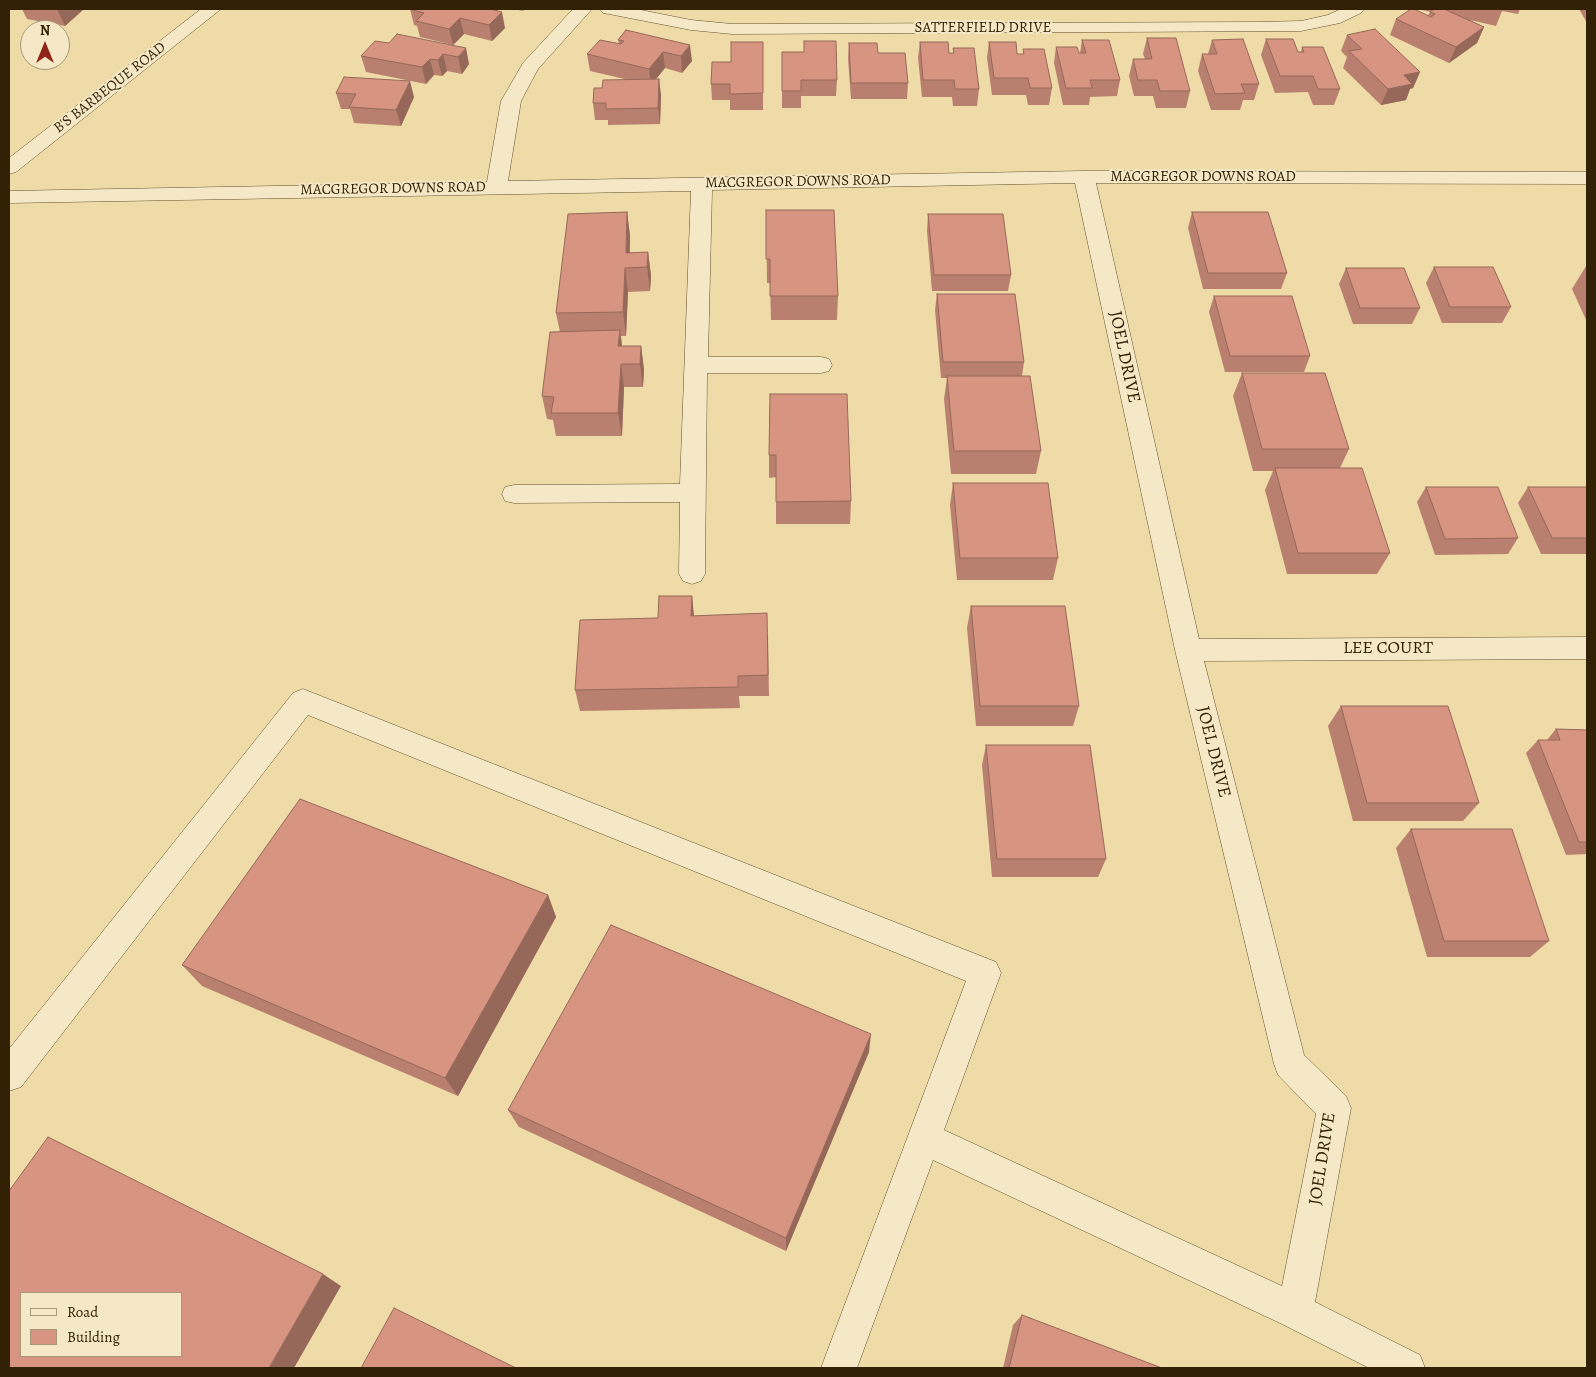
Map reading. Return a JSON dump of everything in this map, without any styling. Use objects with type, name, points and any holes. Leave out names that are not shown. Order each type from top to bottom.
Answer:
[{"type":"street","name":"B'S BARBEQUE ROAD","points":[[9,168],[212,9]]},
{"type":"street","points":[[497,186],[511,101],[530,67],[583,9]]},
{"type":"street","name":"SATTERFIELD DRIVE","points":[[609,9],[691,26],[732,29],[1301,26],[1334,19],[1355,9]]},
{"type":"street","points":[[1014,9],[1018,28]]},
{"type":"street","name":"MACGREGOR DOWNS ROAD","points":[[9,197],[497,186],[1084,177],[1587,178]]},
{"type":"street","name":"JOEL DRIVE","points":[[1084,177],[1188,650],[1290,1064],[1334,1108],[1295,1311]]},
{"type":"street","points":[[692,574],[692,493],[702,183]]},
{"type":"street","points":[[696,365],[821,365]]},
{"type":"street","points":[[514,494],[692,493]]},
{"type":"street","name":"LEE COURT","points":[[1188,650],[1587,648]]},
{"type":"street","points":[[9,1075],[303,701],[985,973],[839,1368]]},
{"type":"street","points":[[924,1138],[1295,1311],[1407,1368]]},
{"type":"building","points":[[410,9],[490,9],[502,12],[489,25],[460,18],[449,29],[416,21],[424,13]]},
{"type":"building","points":[[1411,9],[1431,17],[1435,14],[1430,12],[1434,9],[1444,9],[1484,27],[1456,47],[1396,19]]},
{"type":"building","points":[[1375,29],[1420,72],[1404,75],[1412,84],[1388,89],[1349,51],[1362,49],[1347,35]]},
{"type":"building","points":[[626,30],[690,45],[681,56],[663,52],[649,69],[587,54],[600,40],[621,44],[624,41],[618,40]]},
{"type":"building","points":[[397,34],[466,48],[458,57],[443,54],[438,60],[430,59],[422,67],[361,56],[375,41],[389,43]]},
{"type":"building","points":[[1147,38],[1176,38],[1190,91],[1160,91],[1157,80],[1138,80],[1133,59],[1152,59]]},
{"type":"building","points":[[1243,39],[1259,84],[1241,84],[1245,93],[1215,94],[1202,54],[1217,54],[1212,40]]},
{"type":"building","points":[[1266,39],[1293,39],[1298,52],[1304,52],[1302,47],[1323,47],[1340,89],[1318,89],[1313,76],[1280,76]]},
{"type":"building","points":[[1082,40],[1109,40],[1120,80],[1090,80],[1092,88],[1066,88],[1056,47],[1077,47],[1079,53],[1086,53]]},
{"type":"building","points":[[804,41],[836,41],[837,80],[801,80],[801,91],[782,91],[782,52],[804,52]]},
{"type":"building","points":[[731,42],[763,42],[763,93],[730,94],[730,84],[711,84],[712,62],[731,62]]},
{"type":"building","points":[[920,42],[948,42],[949,53],[954,53],[953,48],[974,48],[979,89],[955,89],[954,80],[923,80]]},
{"type":"building","points":[[989,42],[1016,42],[1017,54],[1024,54],[1023,49],[1044,49],[1052,88],[1030,88],[1028,78],[994,78]]},
{"type":"building","points":[[849,43],[877,43],[878,53],[905,53],[908,83],[851,83]]},
{"type":"building","points":[[344,77],[410,81],[396,110],[349,107],[356,94],[336,93]]},
{"type":"building","points":[[659,79],[658,108],[606,109],[606,103],[593,103],[594,88],[602,88],[603,80]]},
{"type":"building","points":[[766,210],[834,210],[838,296],[770,296],[770,259],[766,259]]},
{"type":"building","points":[[627,212],[626,253],[648,252],[647,267],[625,268],[623,312],[556,313],[568,214]]},
{"type":"building","points":[[1192,212],[1268,212],[1287,273],[1208,273]]},
{"type":"building","points":[[928,214],[1003,214],[1011,275],[934,275]]},
{"type":"building","points":[[1434,267],[1493,267],[1511,307],[1450,307]]},
{"type":"building","points":[[1346,268],[1404,268],[1420,308],[1360,308]]},
{"type":"building","points":[[937,294],[1015,294],[1024,362],[943,362]]},
{"type":"building","points":[[1214,296],[1292,296],[1310,356],[1230,356]]},
{"type":"building","points":[[620,330],[618,346],[641,346],[640,364],[621,364],[618,413],[551,413],[554,397],[542,396],[550,332]]},
{"type":"building","points":[[1242,373],[1325,373],[1349,449],[1262,449]]},
{"type":"building","points":[[947,376],[1030,376],[1041,451],[954,451]]},
{"type":"building","points":[[770,394],[847,394],[851,501],[776,502],[776,455],[769,455]]},
{"type":"building","points":[[1275,468],[1362,468],[1390,553],[1298,553]]},
{"type":"building","points":[[953,483],[1048,483],[1058,558],[960,558]]},
{"type":"building","points":[[1426,487],[1498,487],[1518,538],[1445,539]]},
{"type":"building","points":[[1528,487],[1587,487],[1587,538],[1552,538]]},
{"type":"building","points":[[659,596],[692,596],[691,616],[767,613],[768,675],[738,676],[738,687],[575,690],[580,620],[658,618]]},
{"type":"building","points":[[971,606],[1065,606],[1079,706],[980,706]]},
{"type":"building","points":[[1341,706],[1448,706],[1479,803],[1367,803]]},
{"type":"building","points":[[1556,729],[1587,730],[1587,842],[1579,842],[1538,740],[1560,740]]},
{"type":"building","points":[[986,745],[1090,745],[1106,859],[997,859]]},
{"type":"building","points":[[300,799],[548,895],[445,1078],[182,965]]},
{"type":"building","points":[[1411,829],[1512,829],[1549,941],[1444,941]]},
{"type":"building","points":[[611,925],[871,1034],[786,1238],[508,1110]]},
{"type":"building","points":[[48,1137],[323,1274],[269,1368],[9,1368],[9,1191]]},
{"type":"building","points":[[394,1308],[516,1368],[361,1368]]},
{"type":"building","points":[[1022,1315],[1162,1368],[1009,1368]]}]
